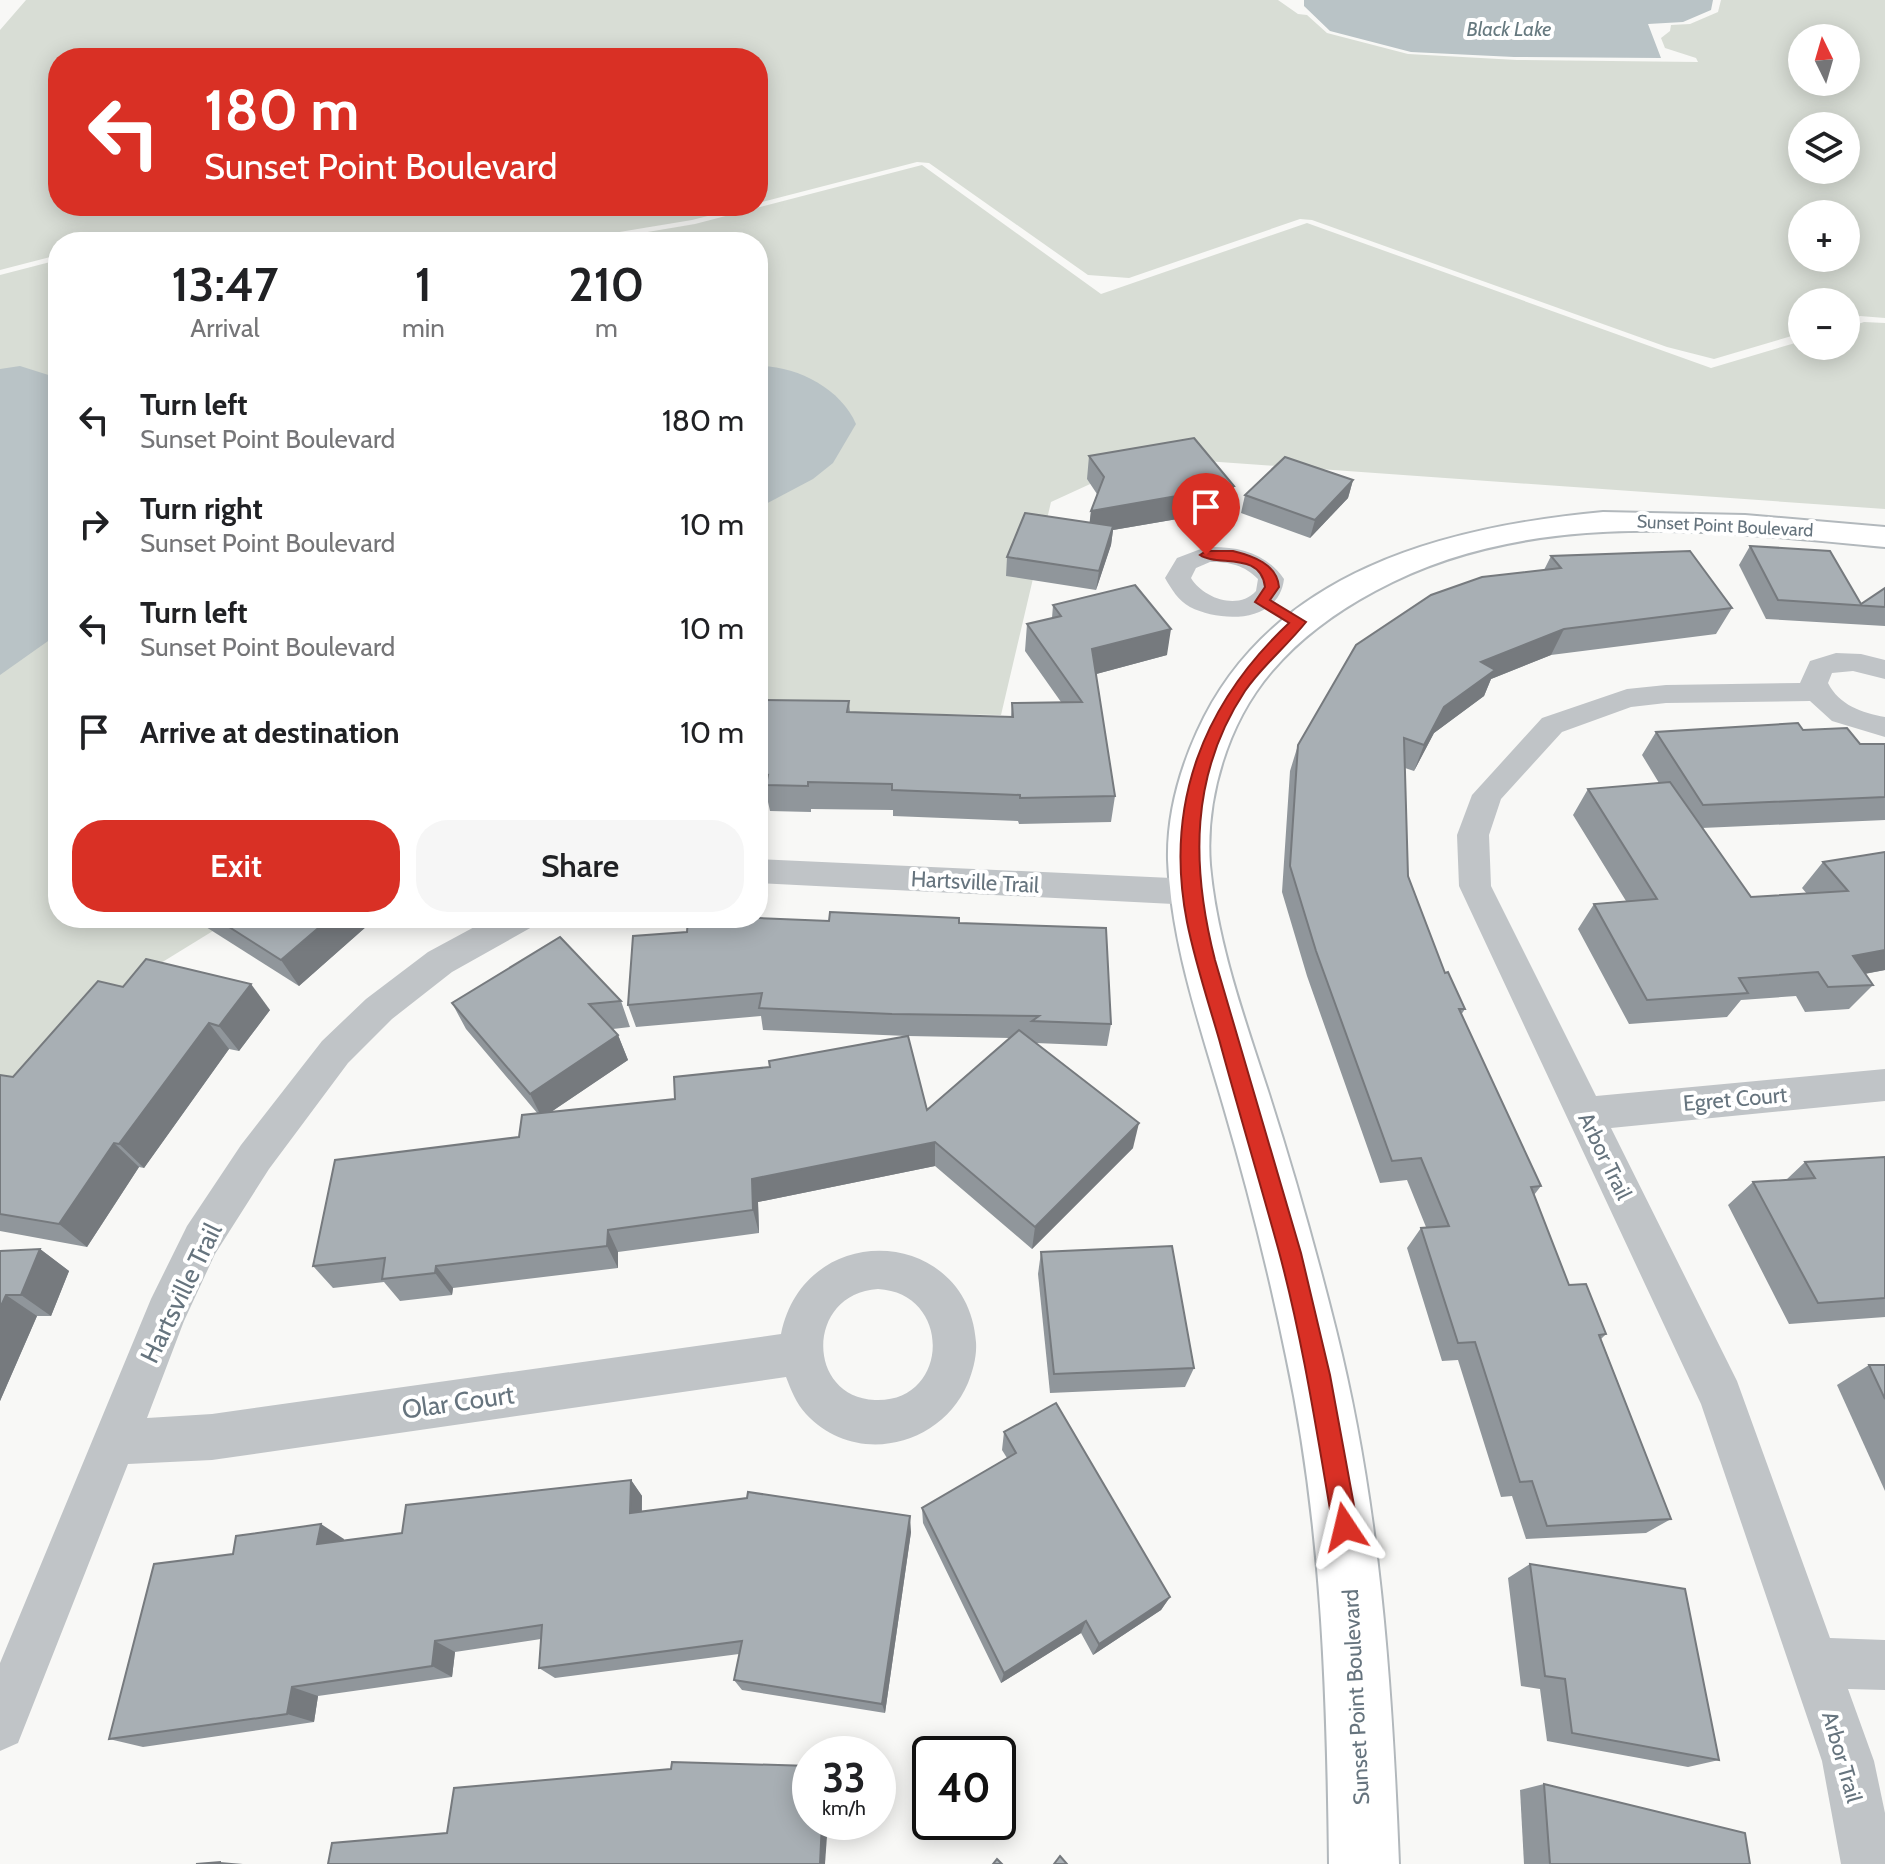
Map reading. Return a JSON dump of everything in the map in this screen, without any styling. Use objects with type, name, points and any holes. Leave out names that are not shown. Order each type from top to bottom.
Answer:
[{"type":"street","name":"Sunset Point Boulevard","points":[[1364,1864],[1359,1682],[1345,1527],[1318,1375],[1290,1253],[1206,960],[1193,892],[1189,855],[1194,798],[1210,741],[1238,690],[1263,656],[1280,612],[1438,549],[1497,535],[1561,525],[1683,520],[1885,537]]},
{"type":"street","points":[[1885,670],[1859,662],[1831,663],[1820,667],[1815,674],[1817,692],[1838,711],[1885,727]]},
{"type":"street","name":"Arbor Trail","points":[[1817,692],[1666,694],[1627,698],[1552,725],[1487,795],[1473,835],[1475,886],[1721,1397],[1848,1761],[1868,1864]]},
{"type":"street","name":"Hartsville Trail","points":[[768,871],[1193,892]]},
{"type":"street","name":"Hartsville Trail","points":[[0,1725],[166,1314],[201,1240],[255,1157],[335,1052],[379,1009],[440,962],[502,928]]},
{"type":"street","name":"Egret Court","points":[[1585,1114],[1885,1085]]},
{"type":"street","name":"Olar Court","points":[[115,1442],[212,1437],[800,1353]]},
{"type":"street","points":[[1813,1662],[1885,1665]]},
{"type":"shaded area","points":[[26,0],[1278,0],[1298,14],[1307,15],[1327,33],[1408,54],[1517,60],[1698,62],[1696,58],[1665,48],[1661,38],[1670,31],[1671,25],[1690,24],[1718,12],[1721,0],[1885,0],[1885,318],[1860,316],[1860,288],[1788,288],[1788,337],[1714,359],[1667,347],[1312,220],[1300,219],[1129,278],[1088,275],[929,163],[917,162],[768,200],[768,48],[48,48],[48,216],[708,216],[619,232],[48,232],[48,258],[0,270],[0,30]]},
{"type":"shaded area","points":[[922,165],[1101,294],[1307,223],[1711,368],[1788,345],[1788,360],[1860,360],[1860,323],[1885,323],[1885,509],[1149,457],[1051,502],[1001,715],[768,711],[768,232],[647,232],[726,216],[768,216],[768,205]]},
{"type":"shaded area","points":[[48,263],[48,928],[218,928],[91,1006],[0,1162],[0,275]]},
{"type":"water","name":"Black Lake","points":[[1304,0],[1713,0],[1711,10],[1683,22],[1648,24],[1661,58],[1514,57],[1411,52],[1330,31],[1304,6]]},
{"type":"water","points":[[20,366],[48,375],[48,641],[0,675],[0,369]]},
{"type":"water","points":[[768,367],[788,370],[816,382],[839,400],[856,424],[833,463],[813,479],[768,503]]},
{"type":"building","points":[[1194,438],[1234,486],[1091,511],[1104,477],[1089,456]]},
{"type":"building","points":[[1285,457],[1353,480],[1315,520],[1245,495]]},
{"type":"building","points":[[1025,513],[1113,526],[1099,571],[1007,557]]},
{"type":"building","points":[[1750,546],[1830,551],[1861,604],[1885,588],[1885,607],[1778,600]]},
{"type":"building","points":[[1690,551],[1732,608],[1564,629],[1481,662],[1495,670],[1444,707],[1424,745],[1404,738],[1408,876],[1445,973],[1448,972],[1465,1009],[1459,1009],[1541,1186],[1531,1187],[1569,1285],[1586,1284],[1606,1334],[1599,1335],[1671,1519],[1547,1526],[1532,1481],[1520,1482],[1475,1342],[1458,1343],[1421,1228],[1449,1226],[1421,1158],[1392,1161],[1316,951],[1290,866],[1298,745],[1356,645],[1431,595],[1482,577],[1561,568],[1551,556]]},
{"type":"building","points":[[1135,585],[1171,629],[1092,649],[1115,796],[1020,798],[1020,795],[892,790],[892,784],[808,782],[808,786],[768,785],[768,700],[849,701],[847,712],[1013,717],[1012,703],[1082,702],[1027,624],[1061,616],[1053,605]]},
{"type":"building","points":[[1798,723],[1803,730],[1847,728],[1860,744],[1885,744],[1885,797],[1703,805],[1656,732]]},
{"type":"building","points":[[1670,782],[1751,897],[1848,891],[1823,862],[1885,852],[1885,950],[1853,956],[1873,985],[1828,987],[1818,972],[1739,978],[1748,993],[1647,1000],[1594,904],[1657,899],[1588,789]]},
{"type":"building","points":[[830,912],[959,918],[959,923],[1106,928],[1111,1024],[1032,1021],[1039,1016],[759,1008],[762,993],[628,1005],[633,936],[687,932],[687,928],[768,928],[768,918],[829,921]]},
{"type":"building","points":[[231,928],[318,928],[281,960]]},
{"type":"building","points":[[560,937],[621,1001],[589,1004],[618,1035],[530,1094],[452,1003]]},
{"type":"building","points":[[146,959],[251,984],[219,1026],[209,1023],[119,1144],[114,1143],[59,1224],[0,1214],[0,1075],[13,1077],[98,981],[123,987]]},
{"type":"building","points":[[1019,1030],[1139,1123],[1035,1227],[935,1142],[752,1179],[753,1210],[608,1230],[607,1246],[436,1266],[435,1273],[382,1279],[385,1258],[313,1266],[335,1160],[519,1137],[522,1115],[675,1099],[674,1077],[770,1067],[769,1061],[908,1036],[927,1110]]},
{"type":"building","points":[[1885,1157],[1885,1298],[1818,1303],[1753,1182],[1815,1178],[1805,1162]]},
{"type":"building","points":[[1172,1246],[1194,1368],[1054,1374],[1041,1252]]},
{"type":"building","points":[[40,1249],[21,1295],[6,1295],[0,1308],[0,1251]]},
{"type":"building","points":[[1869,1365],[1885,1365],[1885,1399]]},
{"type":"building","points":[[1056,1403],[1170,1597],[1099,1644],[1086,1621],[1004,1673],[922,1508],[1016,1453],[1004,1432]]},
{"type":"building","points":[[631,1480],[630,1513],[747,1498],[748,1492],[910,1516],[882,1704],[734,1680],[742,1641],[539,1668],[542,1625],[435,1641],[432,1666],[292,1687],[287,1714],[109,1739],[154,1564],[233,1554],[236,1536],[321,1524],[317,1544],[402,1533],[406,1505]]},
{"type":"building","points":[[1530,1564],[1685,1589],[1719,1760],[1572,1733],[1565,1679],[1545,1676]]},
{"type":"building","points":[[672,1762],[792,1765],[792,1840],[821,1840],[820,1864],[328,1864],[332,1843],[447,1833],[454,1788],[671,1769]]},
{"type":"building","points":[[1544,1784],[1745,1833],[1750,1864],[1550,1864]]},
{"type":"building","points":[[1060,1856],[1067,1864],[1054,1864]]},
{"type":"route","points":[[1206,555],[1233,555],[1257,564],[1271,579],[1269,595],[1262,602],[1299,622],[1263,656],[1238,690],[1210,741],[1194,798],[1189,855],[1196,921],[1290,1253],[1318,1375],[1345,1527]]}]
